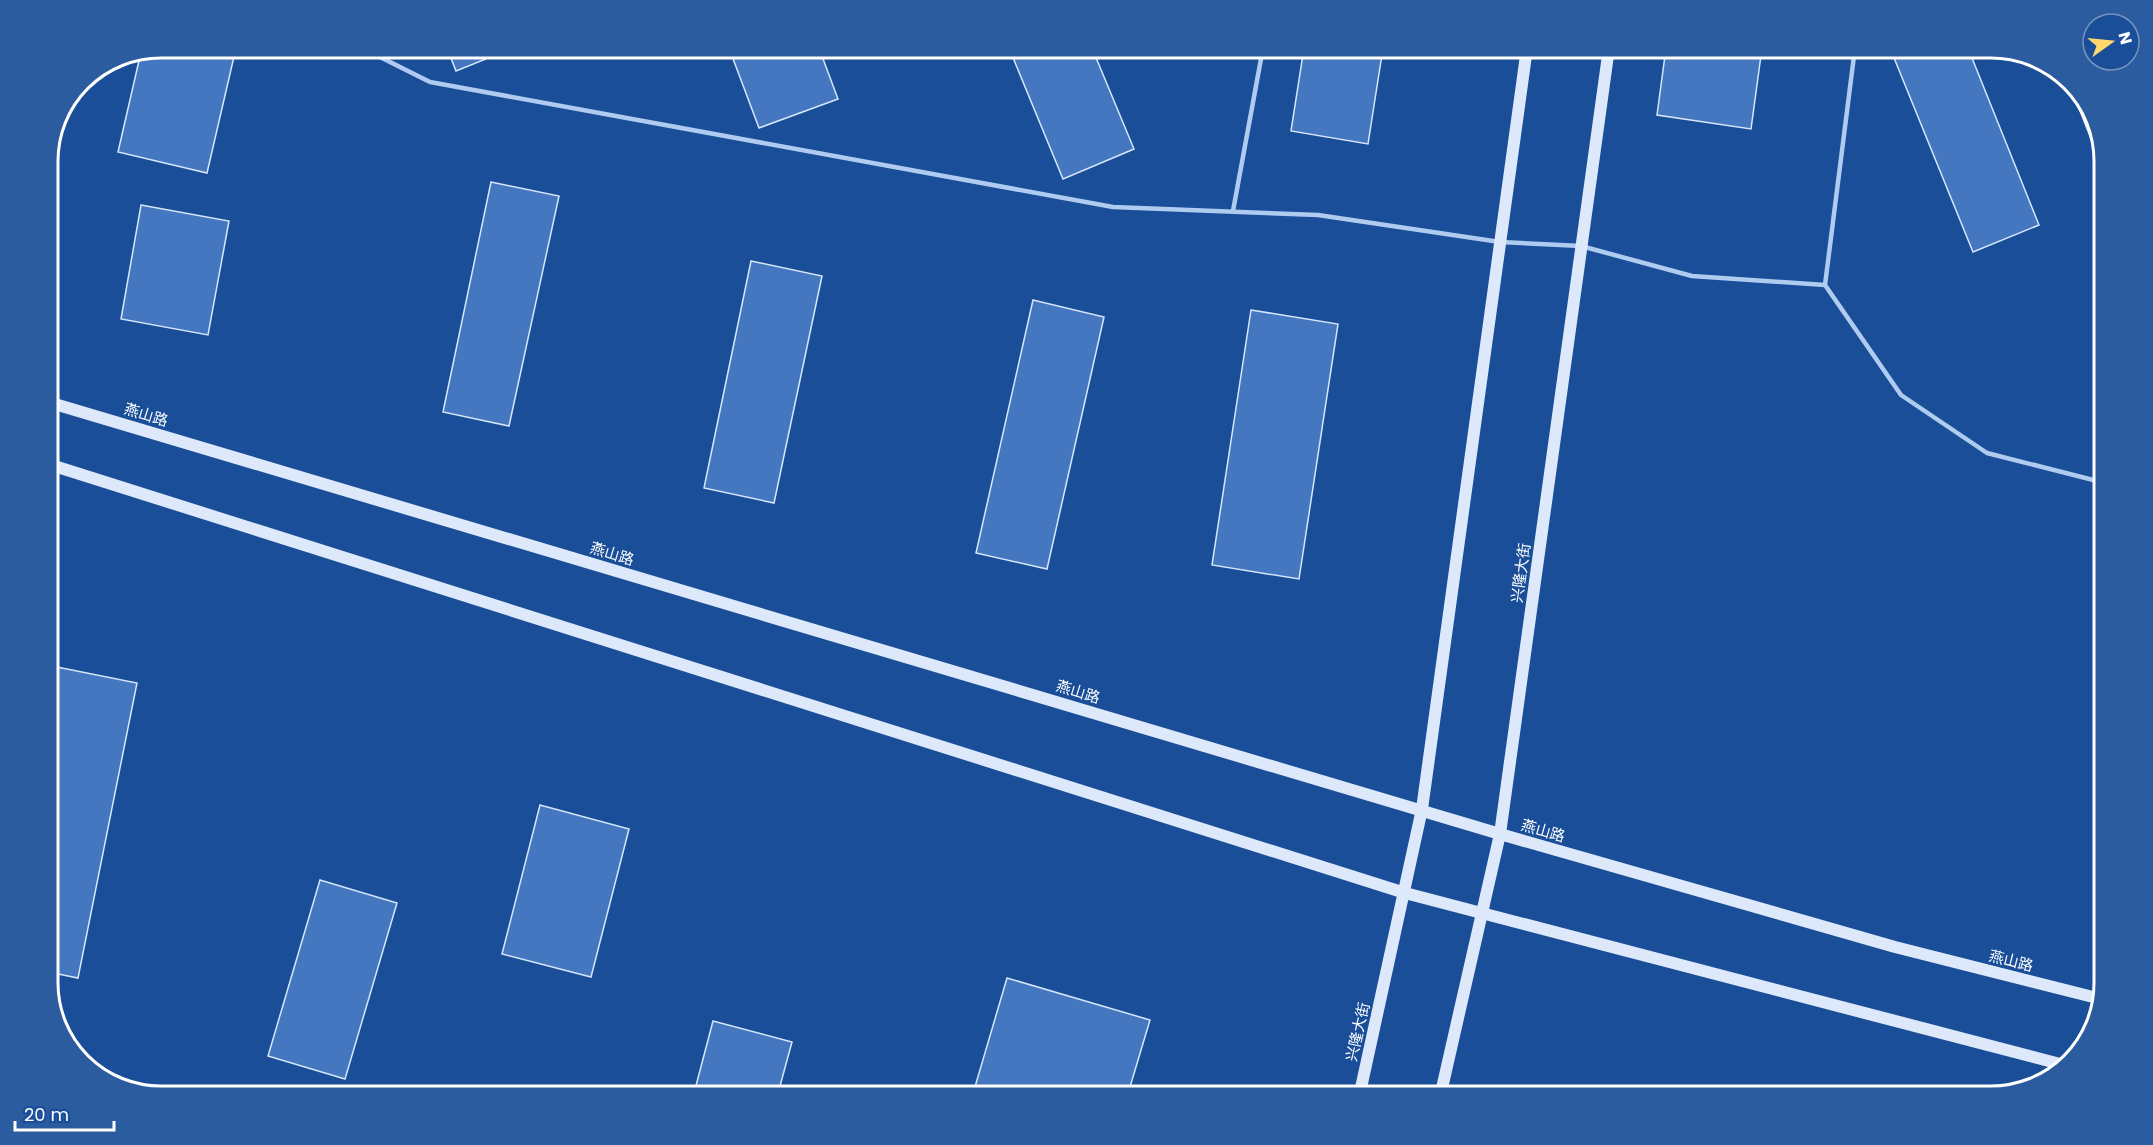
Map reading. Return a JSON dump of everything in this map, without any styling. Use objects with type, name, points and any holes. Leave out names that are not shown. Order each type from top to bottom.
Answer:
[{"type":"street","name":"兴隆大街","points":[[1361,1086],[1422,809],[1526,58]]},
{"type":"street","name":"兴隆大街","points":[[1443,1086],[1500,834],[1608,58]]},
{"type":"street","name":"燕山路","points":[[59,405],[1500,834],[1895,947],[2094,997]]},
{"type":"street","points":[[59,467],[1405,893],[2056,1063]]},
{"type":"lane","points":[[382,58],[430,82],[1113,207],[1318,215],[1500,242],[1581,246],[1692,276],[1825,285]]},
{"type":"lane","points":[[1233,211],[1261,58]]},
{"type":"lane","points":[[1854,58],[1825,285],[1901,395],[1987,453],[2094,480]]},
{"type":"building","points":[[161,58],[234,58],[207,173],[118,152],[139,61]]},
{"type":"building","points":[[451,58],[488,58],[456,71]]},
{"type":"building","points":[[733,58],[823,58],[838,99],[759,128]]},
{"type":"building","points":[[1013,58],[1096,58],[1134,149],[1063,179]]},
{"type":"building","points":[[1302,58],[1381,58],[1368,144],[1291,131]]},
{"type":"building","points":[[1665,58],[1761,58],[1751,129],[1657,115]]},
{"type":"building","points":[[1894,58],[1972,58],[2039,225],[1973,252]]},
{"type":"building","points":[[2078,106],[2089,128],[2093,144]]},
{"type":"building","points":[[491,182],[559,196],[509,426],[443,412]]},
{"type":"building","points":[[141,205],[229,221],[208,335],[121,319]]},
{"type":"building","points":[[751,261],[822,276],[774,503],[704,488]]},
{"type":"building","points":[[1033,300],[1104,317],[1047,569],[976,553]]},
{"type":"building","points":[[1251,310],[1338,324],[1299,579],[1212,565]]},
{"type":"building","points":[[59,667],[137,683],[78,978],[59,974]]},
{"type":"building","points":[[540,805],[629,829],[591,977],[502,954]]},
{"type":"building","points":[[320,880],[397,903],[345,1079],[268,1056]]},
{"type":"building","points":[[1007,978],[1150,1020],[1130,1086],[975,1086]]},
{"type":"building","points":[[713,1021],[792,1042],[780,1086],[696,1086]]}]
